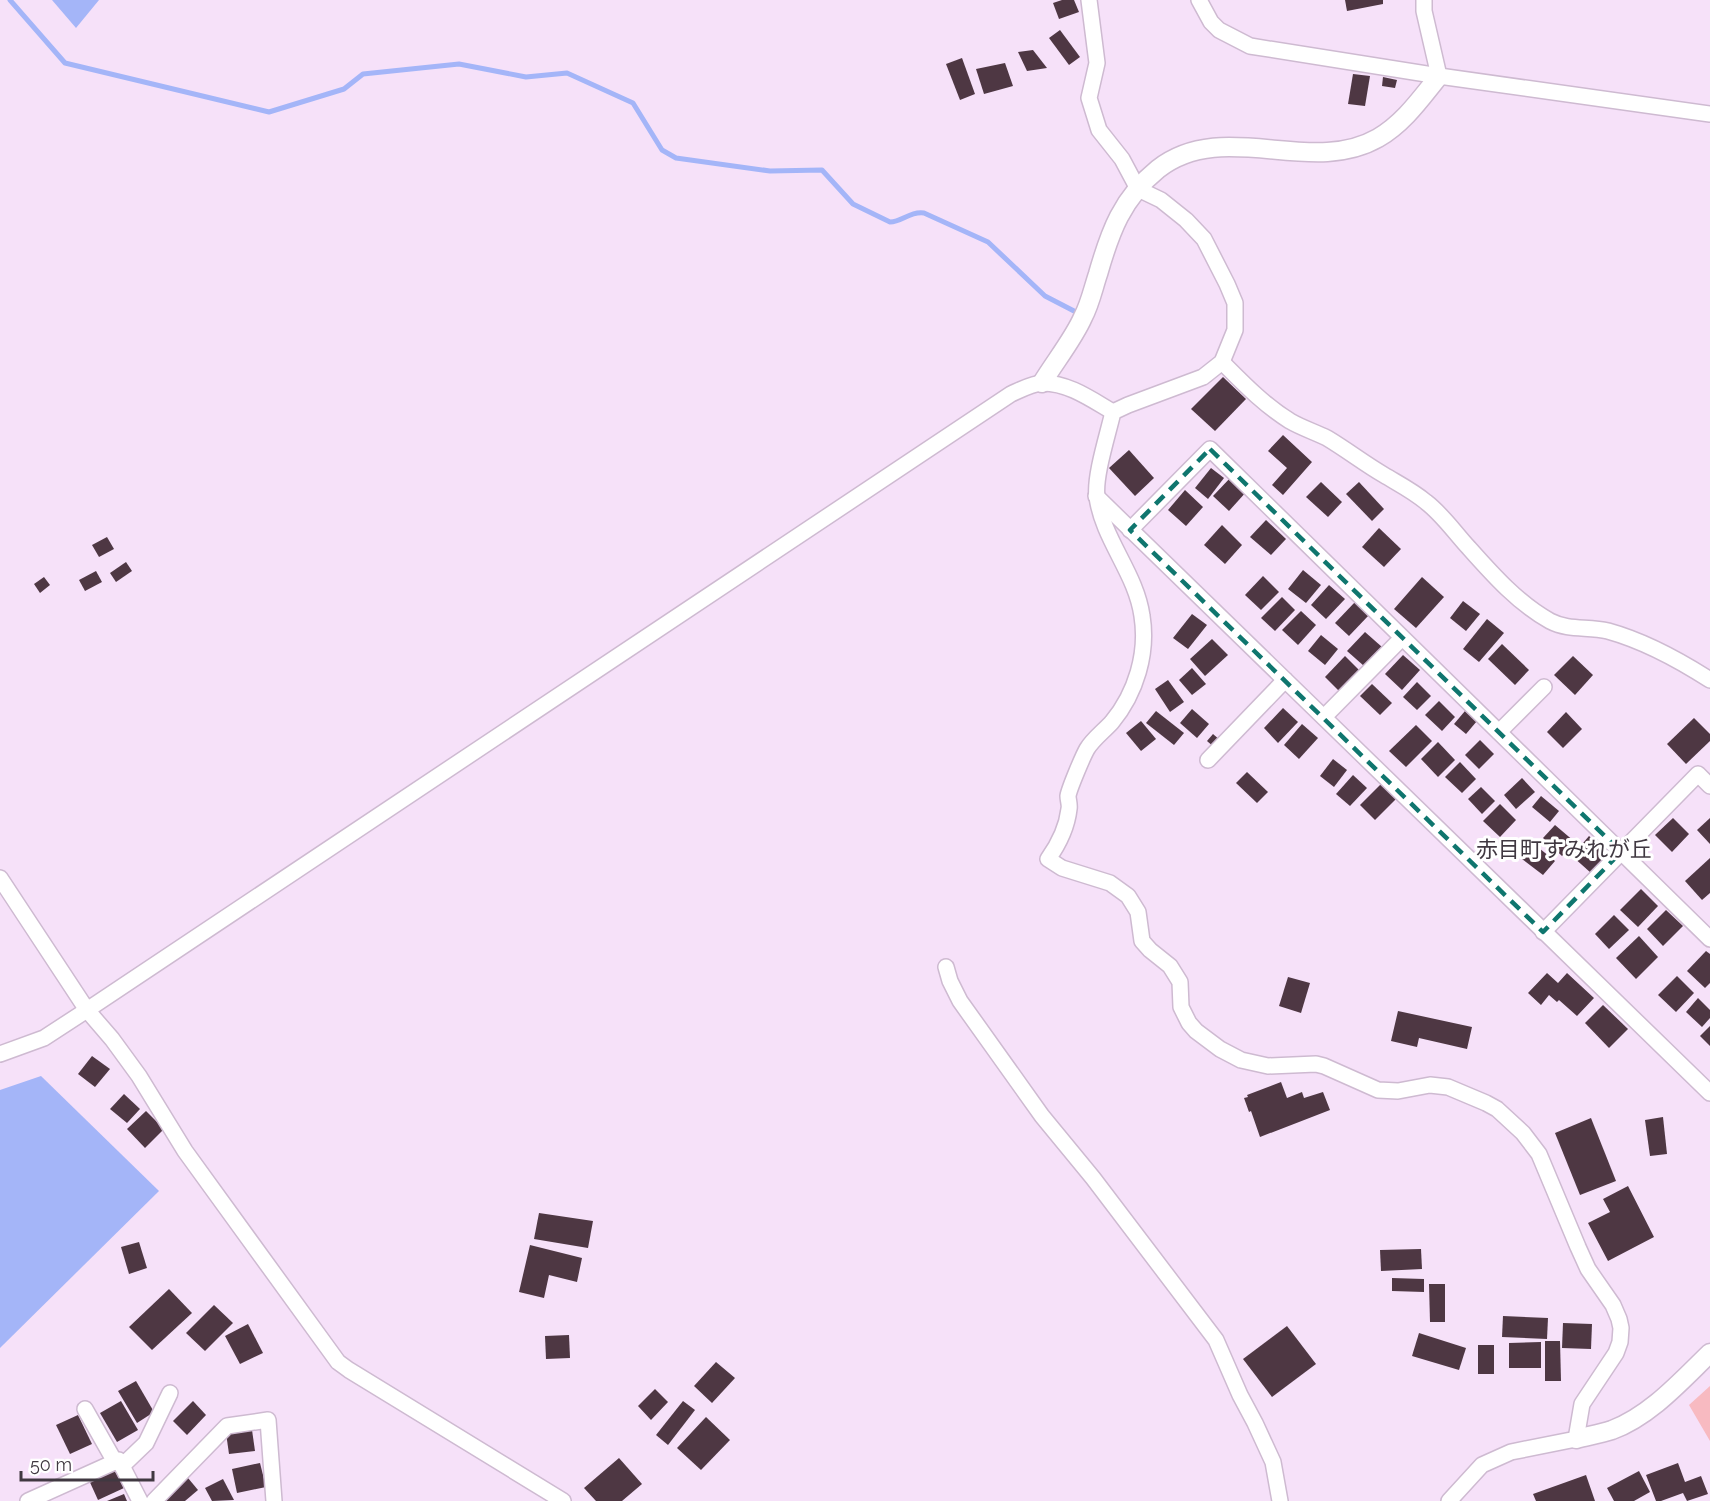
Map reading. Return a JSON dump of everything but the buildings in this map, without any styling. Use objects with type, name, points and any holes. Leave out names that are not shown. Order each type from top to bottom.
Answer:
[{"type":"street","points":[[1089,0],[1097,63],[1089,98],[1099,130],[1122,159],[1138,189],[1161,201],[1186,220],[1204,239],[1235,303],[1235,330],[1222,362],[1203,377],[1113,412]]},
{"type":"street","points":[[1199,0],[1211,22],[1219,30],[1250,46],[1439,76],[1710,114]]},
{"type":"street","points":[[1424,0],[1424,11],[1439,76]]},
{"type":"street","points":[[1042,383],[1083,319],[1109,237],[1120,212],[1158,169],[1193,151],[1219,146],[1304,152],[1332,152],[1357,147],[1378,138],[1397,125],[1439,76]]},
{"type":"street","points":[[1222,362],[1276,412],[1326,438],[1428,503],[1446,520],[1490,571],[1538,614],[1564,626],[1599,629],[1627,637],[1678,661],[1710,680]]},
{"type":"street","points":[[0,1054],[44,1038],[87,1010],[1011,394],[1042,383],[1065,387],[1113,412]]},
{"type":"street","points":[[1113,412],[1096,484],[1096,496],[1112,543],[1138,596],[1144,646],[1134,683],[1123,704],[1113,721],[1087,749],[1068,795],[1070,808],[1064,830],[1048,859],[1062,868],[1110,883],[1128,896],[1138,912],[1142,941],[1170,966],[1180,982],[1181,1007],[1189,1023],[1220,1049],[1241,1060],[1268,1066],[1316,1064],[1324,1066],[1378,1090],[1398,1091],[1430,1085],[1448,1087],[1497,1109],[1523,1133],[1545,1165],[1588,1269],[1612,1305],[1621,1328],[1616,1353],[1582,1404],[1576,1439]]},
{"type":"street","points":[[1130,530],[1210,449],[1710,939]]},
{"type":"street","points":[[1096,496],[1710,1093]]},
{"type":"street","points":[[1324,717],[1402,638]]},
{"type":"street","points":[[1208,760],[1285,680]]},
{"type":"street","points":[[1499,732],[1544,687]]},
{"type":"street","points":[[1543,932],[1698,774],[1710,786]]},
{"type":"street","points":[[0,878],[87,1010],[139,1076],[185,1151],[338,1362],[563,1501]]},
{"type":"street","points":[[946,967],[960,1000],[1042,1116],[1093,1178],[1216,1340],[1273,1462],[1280,1501]]},
{"type":"street","points":[[1449,1501],[1482,1465],[1511,1452],[1612,1430],[1636,1418],[1662,1398],[1710,1353]]},
{"type":"street","points":[[28,1501],[118,1464],[146,1443],[170,1392]]},
{"type":"street","points":[[85,1409],[140,1501]]},
{"type":"street","points":[[154,1501],[227,1426],[268,1420],[274,1501]]},
{"type":"highlighted area","points":[[1210,449],[1621,852],[1543,932],[1130,530]]},
{"type":"shaded area","points":[[1710,1386],[1710,1441],[1689,1405]]},
{"type":"water","points":[[52,0],[99,0],[76,28]]},
{"type":"water","points":[[41,1076],[159,1191],[0,1348],[0,1090]]},
{"type":"waterway","points":[[10,0],[65,63],[269,112],[344,89],[363,74],[459,64],[526,77],[567,73],[633,103],[662,150],[676,158],[770,171],[822,170],[853,204],[890,222],[924,213],[988,242],[1045,296],[1074,311]]},
{"type":"district","name":"赤目町すみれが丘","points":[[1564,849]]}]
